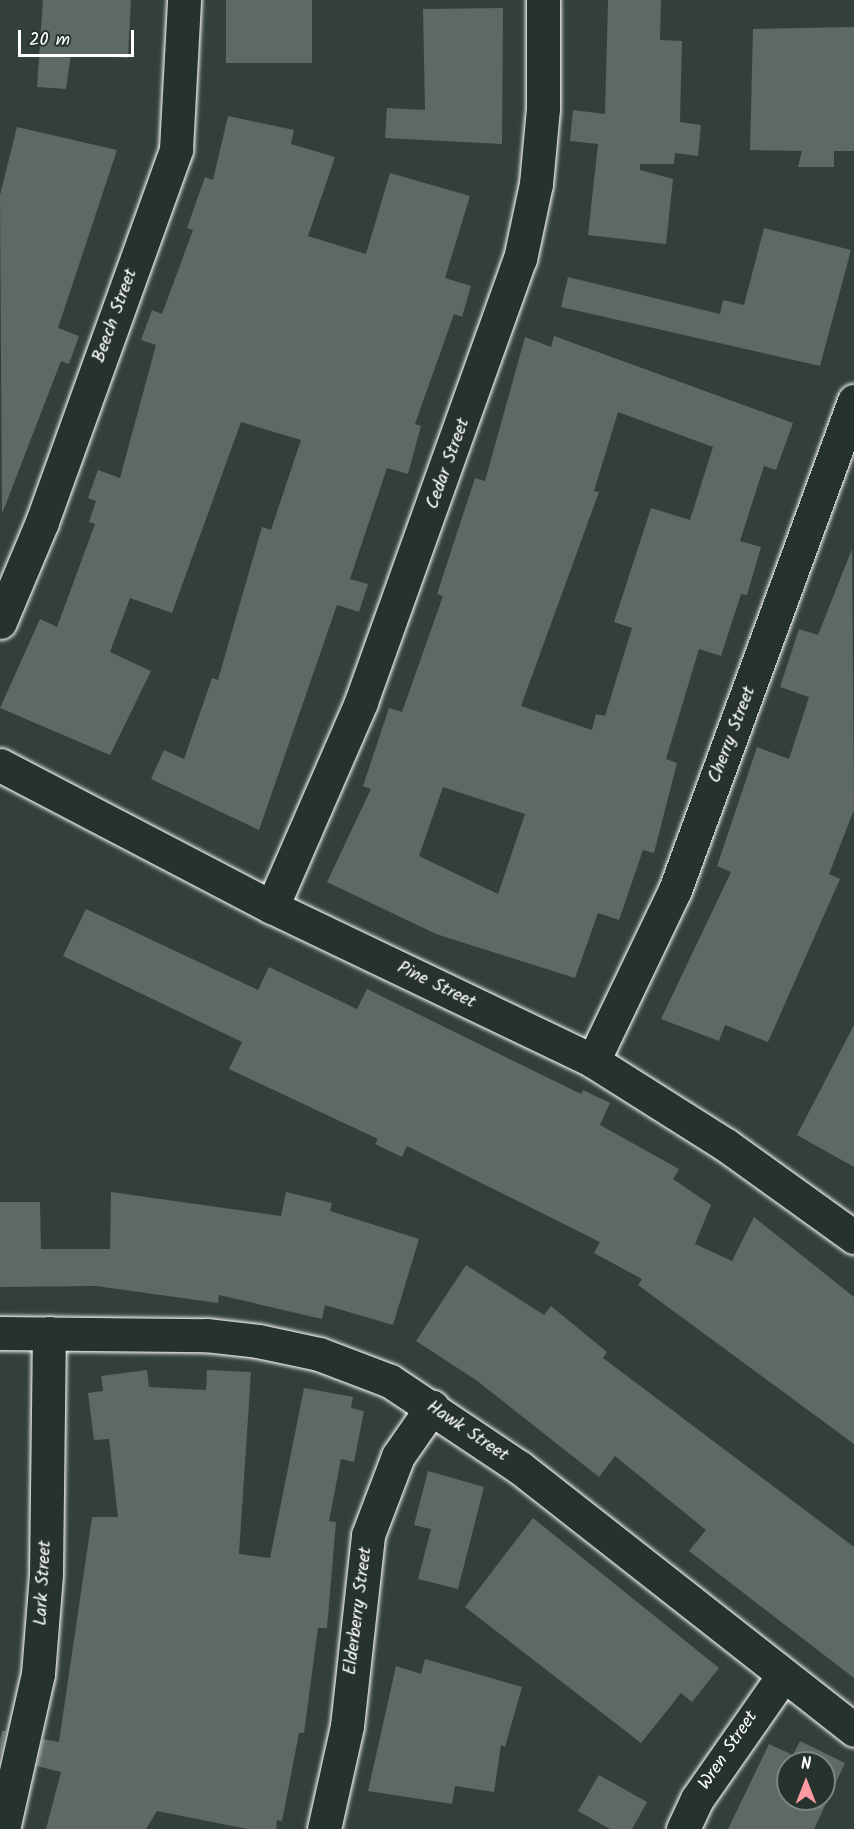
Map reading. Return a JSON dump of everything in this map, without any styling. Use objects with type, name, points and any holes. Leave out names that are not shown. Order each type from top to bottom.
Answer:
[{"type":"street","name":"Beech Street","points":[[0,622],[42,522],[176,149],[184,0]]},
{"type":"street","name":"Cedar Street","points":[[272,907],[361,702],[520,259],[536,184],[543,108],[543,0]]},
{"type":"street","name":"Cherry Street","points":[[594,1061],[675,890],[854,401]]},
{"type":"street","name":"Pine Street","points":[[0,765],[272,907],[594,1061],[726,1145],[854,1238]]},
{"type":"street","name":"Hawk Street","points":[[0,1333],[258,1341],[319,1354],[390,1381],[519,1467],[782,1677],[854,1730]]},
{"type":"street","name":"Lark Street","points":[[3,1829],[38,1674],[46,1574],[49,1333]]},
{"type":"street","name":"Elderberry Street","points":[[324,1829],[347,1726],[368,1535],[398,1456],[432,1407]]},
{"type":"street","name":"Wren Street","points":[[683,1829],[703,1790],[782,1677]]},
{"type":"building","points":[[43,0],[131,0],[128,58],[71,54],[66,89],[37,87]]},
{"type":"building","points":[[226,0],[312,0],[312,63],[226,63]]},
{"type":"building","points":[[608,0],[661,0],[660,40],[682,41],[680,122],[701,125],[698,156],[675,153],[674,164],[640,164],[640,170],[673,179],[666,244],[588,235],[598,144],[570,141],[573,110],[605,114]]},
{"type":"building","points":[[503,8],[502,144],[385,138],[387,108],[425,110],[423,9]]},
{"type":"building","points":[[854,27],[854,151],[834,151],[834,167],[798,167],[802,151],[750,150],[753,29]]},
{"type":"building","points":[[228,116],[294,130],[291,144],[335,157],[308,236],[366,254],[390,173],[470,196],[445,278],[471,286],[462,317],[454,314],[415,424],[421,426],[408,474],[387,468],[350,579],[368,584],[359,612],[337,605],[259,830],[151,779],[164,750],[184,759],[212,678],[218,680],[262,527],[271,530],[301,440],[241,422],[172,613],[130,598],[110,652],[151,671],[110,755],[0,708],[40,619],[57,627],[95,524],[89,522],[96,501],[88,498],[98,470],[120,478],[156,345],[141,340],[152,310],[162,314],[193,230],[187,228],[205,177],[213,180]]},
{"type":"building","points":[[17,127],[117,150],[58,328],[79,336],[69,364],[61,361],[2,514],[0,195]]},
{"type":"building","points":[[764,228],[851,250],[820,366],[561,307],[568,277],[720,314],[723,300],[744,305]]},
{"type":"building","points":[[554,336],[793,423],[776,470],[764,466],[740,541],[761,547],[747,595],[741,594],[721,656],[699,649],[666,759],[677,763],[654,853],[643,850],[619,920],[598,913],[575,978],[436,934],[327,882],[371,789],[363,786],[389,708],[402,712],[443,596],[437,594],[475,478],[485,481],[525,337],[551,347]],"holes":[[[618,412],[713,447],[690,520],[651,508],[614,622],[632,628],[605,716],[596,714],[592,730],[521,706],[599,492],[594,491]],[[443,787],[525,814],[498,894],[419,856]]]},
{"type":"building","points":[[852,549],[854,810],[829,874],[840,879],[768,1042],[725,1025],[719,1041],[661,1019],[731,872],[717,866],[757,747],[789,759],[809,697],[780,687],[799,629],[818,635]]},
{"type":"building","points":[[86,909],[258,990],[269,967],[357,1009],[367,989],[581,1094],[583,1090],[610,1103],[600,1125],[679,1169],[673,1179],[711,1205],[695,1244],[732,1261],[754,1217],[854,1297],[854,1444],[638,1285],[642,1279],[594,1253],[600,1242],[407,1146],[402,1157],[375,1144],[378,1139],[229,1069],[242,1042],[63,956]]},
{"type":"building","points":[[854,1025],[854,1167],[797,1135]]},
{"type":"building","points":[[111,1192],[281,1216],[286,1192],[332,1203],[330,1211],[419,1239],[393,1325],[325,1305],[322,1319],[219,1295],[218,1303],[96,1286],[0,1287],[0,1202],[40,1202],[41,1249],[110,1249]]},
{"type":"building","points":[[466,1265],[544,1315],[551,1306],[607,1352],[603,1358],[854,1547],[854,1678],[689,1551],[706,1530],[615,1456],[599,1477],[476,1380],[416,1341]]},
{"type":"building","points":[[147,1370],[149,1387],[206,1390],[207,1370],[251,1372],[239,1554],[270,1558],[304,1388],[353,1397],[351,1408],[364,1411],[354,1462],[341,1459],[329,1521],[336,1522],[327,1628],[318,1628],[304,1733],[299,1733],[282,1821],[277,1820],[276,1829],[247,1829],[157,1811],[146,1829],[46,1829],[61,1772],[37,1766],[43,1739],[59,1742],[92,1517],[118,1517],[109,1439],[94,1440],[88,1393],[103,1391],[101,1376]]},
{"type":"building","points":[[428,1471],[484,1487],[458,1589],[418,1579],[431,1529],[414,1525]]},
{"type":"building","points":[[533,1518],[719,1668],[692,1702],[681,1693],[641,1743],[465,1607]]},
{"type":"building","points":[[425,1659],[522,1687],[505,1747],[501,1745],[494,1792],[455,1786],[452,1804],[368,1791],[396,1666],[421,1674]]},
{"type":"building","points":[[2,1731],[6,1731],[0,1757],[0,1740]]},
{"type":"building","points":[[800,1741],[820,1751],[795,1751]]},
{"type":"building","points":[[769,1744],[784,1751],[776,1751],[776,1811],[822,1811],[814,1829],[728,1829]]},
{"type":"building","points":[[836,1759],[845,1763],[836,1782]]},
{"type":"building","points":[[599,1775],[647,1802],[632,1829],[610,1829],[578,1811]]}]
